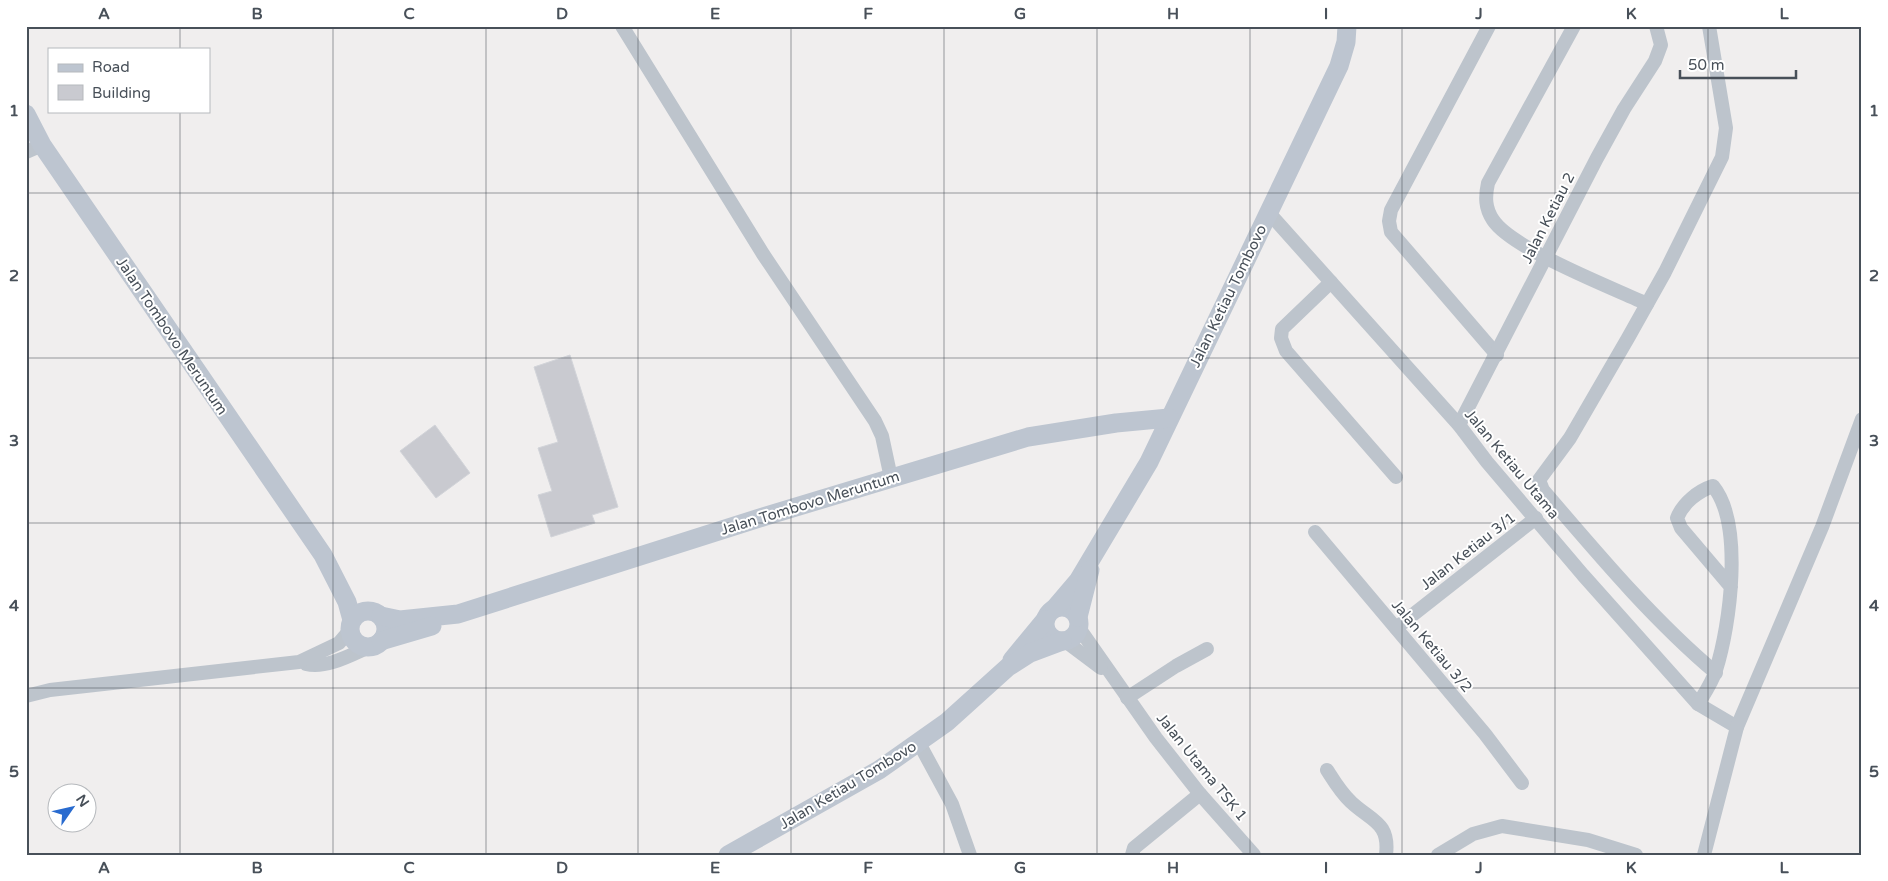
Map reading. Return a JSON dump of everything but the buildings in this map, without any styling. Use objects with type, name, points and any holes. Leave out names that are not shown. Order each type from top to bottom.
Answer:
[{"type":"street","points":[[622,26],[763,254],[874,421],[882,436],[891,478]]},
{"type":"street","name":"Jalan Ketiau Tombovo","points":[[1008,667],[1015,654],[1078,581],[1149,462],[1168,418],[1339,66],[1346,42],[1347,26]]},
{"type":"street","points":[[1489,26],[1391,210],[1389,221],[1391,232],[1496,355]]},
{"type":"street","points":[[1574,26],[1488,183],[1486,207],[1494,221],[1508,234],[1547,258],[1647,304]]},
{"type":"street","name":"Jalan Ketiau 2","points":[[1459,425],[1597,158],[1624,109],[1655,61],[1660,45],[1656,26]]},
{"type":"street","points":[[1709,26],[1722,96],[1726,144],[1722,157],[1704,196],[1647,304],[1570,438],[1539,480],[1543,490],[1652,612],[1690,651],[1716,673]]},
{"type":"street","name":"Jalan Tombovo Meruntum","points":[[26,114],[34,148],[323,555],[338,582],[351,625]]},
{"type":"street","name":"Jalan Ketiau Utama","points":[[1269,212],[1459,425],[1487,462],[1698,704],[1736,727]]},
{"type":"street","points":[[1331,282],[1282,329],[1281,338],[1286,351],[1396,477]]},
{"type":"street","name":"Jalan Tombovo Meruntum","points":[[323,555],[376,613],[400,620],[458,614],[1028,437],[1116,423],[1168,418]]},
{"type":"street","points":[[1704,855],[1736,727],[1822,527],[1862,419]]},
{"type":"street","points":[[1698,704],[1716,673],[1729,623],[1731,586],[1727,524],[1722,497],[1713,486],[1702,490],[1680,509],[1677,518],[1681,528],[1731,586]]},
{"type":"street","name":"Jalan Ketiau 3/1","points":[[1396,628],[1536,518]]},
{"type":"street","name":"Jalan Ketiau 3/2","points":[[1315,532],[1485,734],[1522,783]]},
{"type":"street","name":"Jalan Ketiau Tombovo","points":[[728,855],[879,770],[947,722],[1008,667],[1030,653],[1071,632],[1089,578],[1092,559]]},
{"type":"street","points":[[1066,607],[1071,632],[1048,634],[1050,614],[1066,607]]},
{"type":"street","points":[[26,696],[50,690],[299,662],[339,643],[360,612],[376,613],[386,632],[375,644],[330,662],[312,665],[299,662]]},
{"type":"street","name":"Jalan Tombovo Meruntum","points":[[375,644],[444,622],[458,614]]},
{"type":"street","points":[[351,625],[354,640],[363,646],[375,644]]},
{"type":"street","name":"Jalan Utama TSK 1","points":[[1071,632],[1114,680],[1200,794],[1254,855]]},
{"type":"street","points":[[1127,698],[1176,666],[1207,649]]},
{"type":"street","points":[[919,743],[952,804],[970,855]]},
{"type":"street","points":[[1327,770],[1347,798],[1383,830],[1386,837],[1386,855]]},
{"type":"street","points":[[1132,855],[1134,848],[1200,794]]},
{"type":"street","points":[[1438,855],[1473,834],[1502,826],[1588,840],[1636,855]]}]
